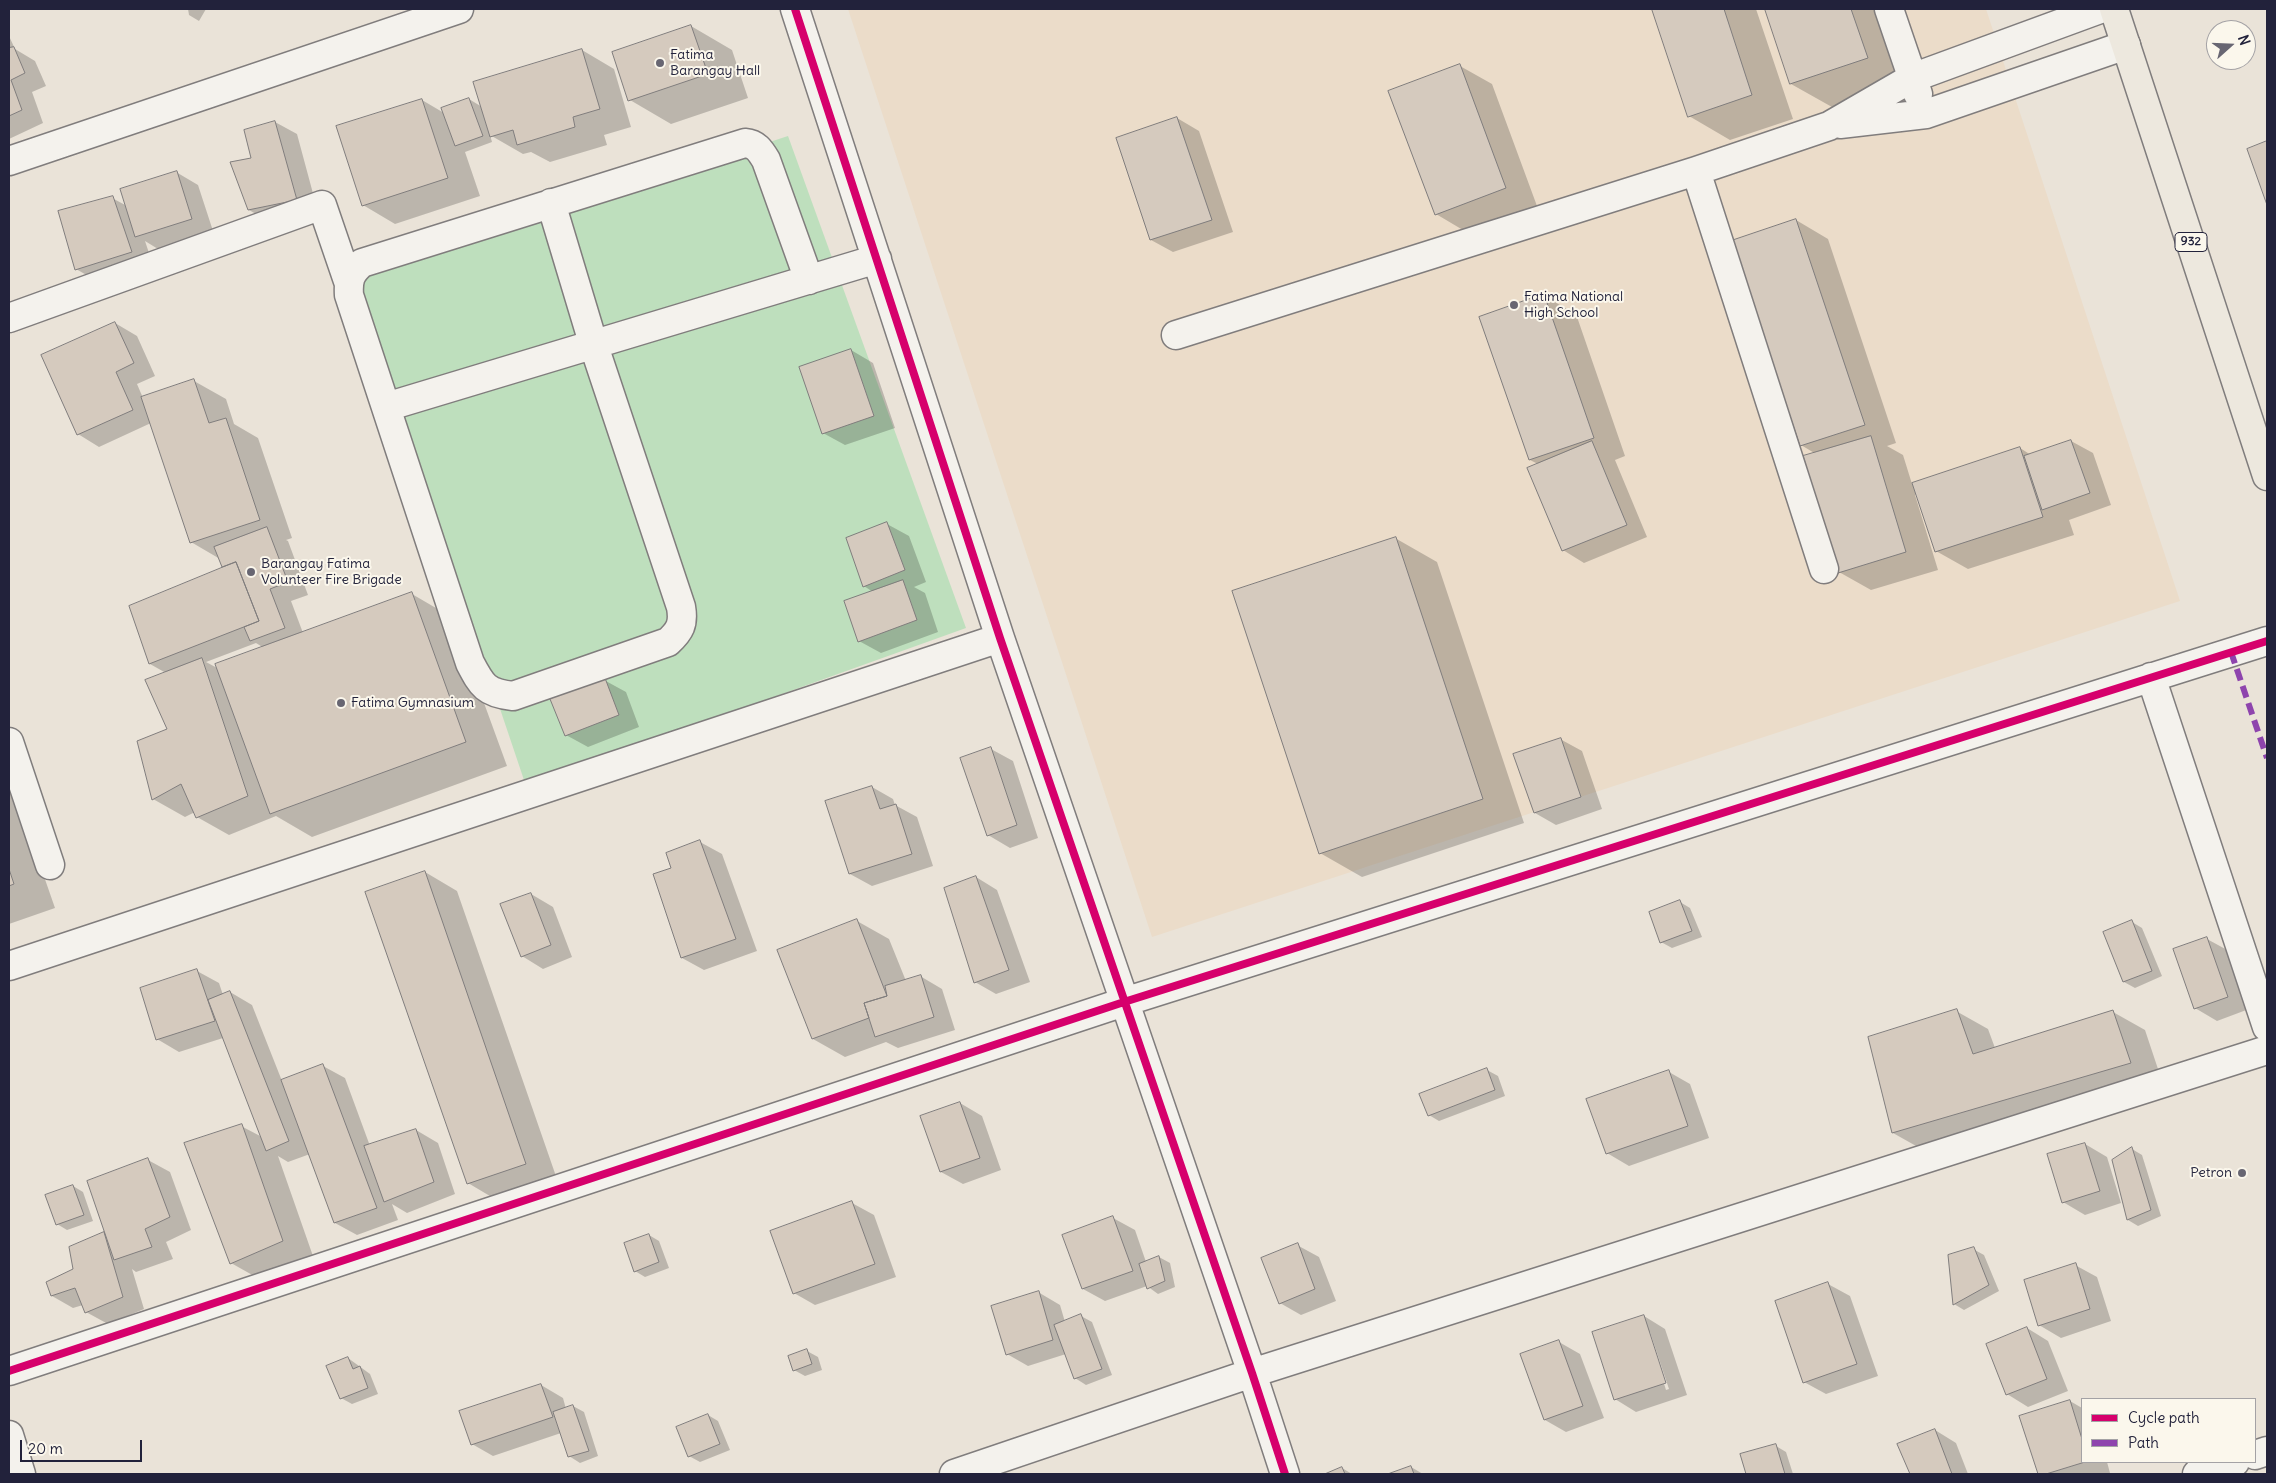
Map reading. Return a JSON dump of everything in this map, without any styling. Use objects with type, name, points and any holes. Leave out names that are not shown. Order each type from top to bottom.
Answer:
[{"type":"main road","name":"932","points":[[2114,9],[2267,476]]},
{"type":"street","points":[[9,161],[459,9]]},
{"type":"street","points":[[795,9],[1000,638],[1285,1474]]},
{"type":"street","points":[[1889,9],[1926,114]]},
{"type":"street","points":[[1176,335],[1696,171],[1829,126],[1912,78],[2100,9]]},
{"type":"street","points":[[1829,126],[1926,114],[2126,45]]},
{"type":"street","points":[[348,281],[353,271],[362,264],[745,143],[753,144],[766,160],[809,280]]},
{"type":"street","points":[[1696,171],[1824,569]]},
{"type":"street","points":[[9,318],[322,205],[348,281],[349,295],[470,663],[479,681],[495,694],[513,696],[668,642],[678,633],[683,620],[681,607],[594,346],[551,203]]},
{"type":"street","points":[[386,407],[594,346],[877,259]]},
{"type":"street","points":[[9,966],[1000,638]]},
{"type":"street","points":[[9,1370],[1124,1002],[2267,641]]},
{"type":"street","points":[[2151,677],[2267,1027]]},
{"type":"street","points":[[9,742],[50,865]]},
{"type":"street","points":[[954,1474],[1252,1374],[2267,1050]]},
{"type":"street","points":[[9,1435],[22,1474]]},
{"type":"street","points":[[2196,1474],[2232,1463]]},
{"type":"shaded area","name":"Fatima National High School","points":[[848,9],[1986,9],[2180,601],[1152,937]]},
{"type":"green space","points":[[788,136],[966,628],[526,786],[355,278]]},
{"type":"building","points":[[1652,9],[1724,9],[1752,95],[1688,117]]},
{"type":"building","points":[[1765,9],[1851,9],[1868,58],[1790,84]]},
{"type":"building","name":"Fatima Barangay Hall","points":[[691,25],[708,74],[628,101],[612,52]]},
{"type":"building","points":[[14,47],[25,73],[11,80],[22,110],[9,116],[9,48]]},
{"type":"building","points":[[582,49],[600,109],[573,117],[575,127],[517,145],[513,130],[490,137],[473,82]]},
{"type":"building","points":[[1460,64],[1506,188],[1435,215],[1388,91]]},
{"type":"building","points":[[469,98],[483,136],[455,146],[441,108]]},
{"type":"building","points":[[422,99],[448,178],[362,206],[336,126]]},
{"type":"building","points":[[1177,117],[1212,220],[1150,240],[1116,138]]},
{"type":"building","points":[[275,121],[297,200],[248,210],[230,162],[251,158],[244,130]]},
{"type":"building","points":[[2267,141],[2267,205],[2247,149]]},
{"type":"building","points":[[177,171],[192,219],[135,237],[120,189]]},
{"type":"building","points":[[113,196],[132,252],[75,270],[58,211]]},
{"type":"building","points":[[1796,219],[1865,425],[1800,446],[1731,241]]},
{"type":"building","points":[[1544,294],[1594,438],[1529,460],[1479,317]]},
{"type":"building","points":[[115,322],[134,363],[116,372],[133,410],[77,435],[41,355]]},
{"type":"building","points":[[851,349],[874,416],[822,434],[799,367]]},
{"type":"building","points":[[194,379],[209,423],[226,418],[260,520],[190,543],[141,397]]},
{"type":"building","points":[[1871,436],[1906,552],[1838,573],[1803,456]]},
{"type":"building","points":[[2071,440],[2090,493],[2042,510],[2024,456]]},
{"type":"building","points":[[1592,441],[1627,525],[1562,551],[1527,468]]},
{"type":"building","points":[[2020,447],[2043,517],[1935,552],[1912,483]]},
{"type":"building","points":[[887,522],[905,570],[863,587],[846,538]]},
{"type":"building","points":[[267,527],[288,582],[270,589],[285,628],[250,641],[244,627],[259,621],[236,562],[222,567],[214,547]]},
{"type":"building","points":[[1396,537],[1483,799],[1319,854],[1232,591]]},
{"type":"building","points":[[236,562],[259,621],[149,664],[129,606]]},
{"type":"building","points":[[903,580],[917,620],[858,642],[844,601]]},
{"type":"building","name":"Fatima Gymnasium","points":[[412,592],[466,742],[270,814],[215,664]]},
{"type":"building","points":[[202,658],[248,796],[196,818],[181,784],[152,800],[137,741],[167,729],[145,680]]},
{"type":"building","points":[[605,678],[619,715],[565,736],[550,699]]},
{"type":"building","points":[[1561,738],[1581,797],[1534,813],[1513,754]]},
{"type":"building","points":[[991,747],[1017,825],[987,836],[960,758]]},
{"type":"building","points":[[872,786],[880,809],[896,804],[912,854],[849,874],[825,801]]},
{"type":"building","points":[[700,840],[736,939],[681,958],[653,874],[671,868],[666,853]]},
{"type":"building","points":[[9,869],[14,884],[9,886]]},
{"type":"building","points":[[425,871],[526,1164],[467,1184],[365,892]]},
{"type":"building","points":[[976,876],[1009,970],[974,983],[944,888]]},
{"type":"building","points":[[531,893],[551,945],[521,957],[500,904]]},
{"type":"building","points":[[1680,900],[1692,931],[1660,943],[1649,912]]},
{"type":"building","points":[[857,919],[887,996],[864,1003],[869,1018],[812,1039],[777,950]]},
{"type":"building","points":[[2132,920],[2152,971],[2123,982],[2103,932]]},
{"type":"building","points":[[2207,937],[2228,997],[2194,1009],[2173,949]]},
{"type":"building","points":[[197,969],[215,1021],[156,1040],[140,988]]},
{"type":"building","points":[[921,975],[934,1017],[875,1037],[864,1003],[887,996],[885,986]]},
{"type":"building","points":[[230,991],[289,1141],[266,1151],[208,1000]]},
{"type":"building","points":[[1957,1009],[1973,1054],[2113,1010],[2131,1063],[1892,1133],[1868,1037]]},
{"type":"building","points":[[323,1064],[377,1208],[334,1223],[281,1080]]},
{"type":"building","points":[[1487,1068],[1495,1090],[1428,1116],[1419,1094]]},
{"type":"building","points":[[1669,1070],[1688,1126],[1606,1154],[1586,1099]]},
{"type":"building","points":[[960,1102],[980,1158],[940,1172],[920,1116]]},
{"type":"building","points":[[242,1124],[283,1241],[230,1264],[184,1143]]},
{"type":"building","points":[[416,1129],[434,1182],[384,1202],[364,1146]]},
{"type":"building","points":[[2085,1143],[2100,1191],[2062,1203],[2047,1154]]},
{"type":"building","points":[[2132,1147],[2151,1210],[2127,1220],[2112,1160]]},
{"type":"building","points":[[148,1158],[170,1217],[145,1229],[152,1247],[114,1260],[87,1181]]},
{"type":"building","points":[[73,1185],[84,1215],[56,1225],[45,1195]]},
{"type":"building","points":[[852,1201],[875,1264],[793,1294],[770,1231]]},
{"type":"building","points":[[1113,1216],[1133,1271],[1082,1289],[1062,1235]]},
{"type":"building","points":[[104,1232],[123,1297],[85,1313],[75,1288],[51,1296],[46,1282],[73,1269],[69,1247]]},
{"type":"building","points":[[649,1234],[659,1262],[634,1272],[624,1243]]},
{"type":"building","points":[[1298,1243],[1315,1289],[1279,1304],[1261,1258]]},
{"type":"building","points":[[1974,1247],[1989,1285],[1953,1305],[1948,1255]]},
{"type":"building","points":[[1159,1256],[1165,1281],[1147,1289],[1139,1264]]},
{"type":"building","points":[[2076,1263],[2090,1309],[2038,1326],[2024,1280]]},
{"type":"building","points":[[1828,1282],[1857,1364],[1803,1383],[1775,1301]]},
{"type":"building","points":[[1039,1291],[1053,1340],[1006,1355],[991,1306]]},
{"type":"building","points":[[1081,1314],[1102,1369],[1074,1379],[1054,1325]]},
{"type":"building","points":[[1644,1315],[1666,1383],[1614,1400],[1592,1332]]},
{"type":"building","points":[[2027,1327],[2047,1379],[2006,1395],[1986,1344]]},
{"type":"building","points":[[1559,1340],[1583,1406],[1544,1420],[1520,1354]]},
{"type":"building","points":[[807,1349],[812,1364],[793,1371],[788,1356]]},
{"type":"building","points":[[348,1357],[353,1369],[360,1366],[368,1388],[340,1399],[326,1366]]},
{"type":"building","points":[[541,1384],[553,1417],[471,1445],[459,1411]]},
{"type":"building","points":[[2070,1400],[2081,1436],[2082,1463],[2046,1474],[2038,1474],[2019,1416]]},
{"type":"building","points":[[573,1405],[589,1451],[568,1457],[553,1412]]},
{"type":"building","points":[[708,1414],[720,1444],[688,1457],[676,1427]]},
{"type":"building","points":[[1935,1429],[1952,1474],[1910,1474],[1897,1444]]},
{"type":"building","points":[[1776,1444],[1785,1474],[1746,1474],[1740,1454]]},
{"type":"building","points":[[1411,1466],[1414,1474],[1388,1474]]},
{"type":"building","points":[[1342,1467],[1345,1474],[1325,1474]]},
{"type":"marked path","points":[[2231,652],[2267,758]]},
{"type":"cycle path","points":[[795,9],[1000,638],[1285,1474]]},
{"type":"cycle path","points":[[9,1371],[1124,1002],[2267,641]]},
{"type":"place","name":"Fatima Barangay Hall","points":[[660,63]]},
{"type":"place","name":"Fatima National High School","points":[[1514,305]]},
{"type":"place","name":"Barangay Fatima Volunteer Fire Brigade","points":[[251,572]]},
{"type":"place","name":"Fatima Gymnasium","points":[[341,703]]},
{"type":"place","name":"Petron","points":[[2242,1173]]}]
